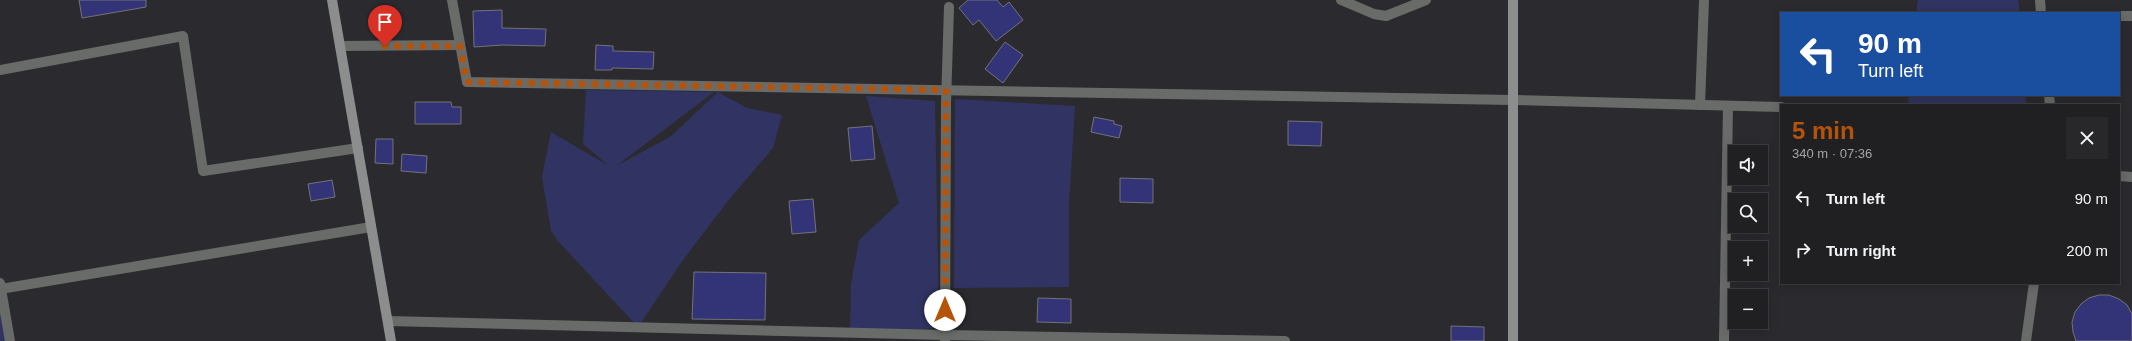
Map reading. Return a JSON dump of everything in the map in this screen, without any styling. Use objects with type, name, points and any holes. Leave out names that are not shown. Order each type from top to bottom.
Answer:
[{"type":"street","points":[[332,0],[391,341]]},
{"type":"street","points":[[452,0],[467,82],[1512,100],[1780,107]]},
{"type":"street","points":[[1341,0],[1374,14],[1386,16],[1426,0]]},
{"type":"street","points":[[1513,0],[1513,341]]},
{"type":"street","points":[[1700,105],[1704,0]]},
{"type":"street","points":[[2040,0],[2041,12]]},
{"type":"street","points":[[945,338],[946,90],[949,7]]},
{"type":"street","points":[[2120,16],[2132,16]]},
{"type":"street","points":[[0,70],[182,36],[203,171],[358,148]]},
{"type":"street","points":[[340,46],[460,46]]},
{"type":"street","points":[[1724,341],[1728,106]]},
{"type":"street","points":[[2120,176],[2132,177]]},
{"type":"street","points":[[10,341],[0,287],[371,227]]},
{"type":"street","points":[[2026,341],[2034,284]]},
{"type":"street","points":[[388,321],[825,336],[1285,341]]},
{"type":"shaded area","points":[[1918,0],[2018,0],[2020,12],[1916,12]]},
{"type":"shaded area","points":[[586,90],[714,92],[616,166],[670,137],[718,92],[747,108],[782,115],[773,148],[727,202],[683,260],[638,327],[557,240],[551,231],[542,177],[551,132],[609,166],[583,144]]},
{"type":"shaded area","points":[[866,96],[935,101],[939,328],[850,333],[851,284],[859,240],[899,203]]},
{"type":"shaded area","points":[[1908,96],[2025,96],[2026,104],[1909,104]]},
{"type":"shaded area","points":[[955,99],[1075,106],[1069,204],[1069,287],[954,288]]},
{"type":"shaded area","points":[[0,289],[10,341],[0,341]]},
{"type":"building","points":[[79,0],[146,0],[146,7],[82,18]]},
{"type":"building","points":[[968,0],[997,0],[1003,7],[1009,2],[1023,20],[996,41],[979,20],[973,25],[959,8]]},
{"type":"building","points":[[502,10],[502,28],[546,29],[545,46],[503,45],[474,47],[473,11]]},
{"type":"building","points":[[1005,42],[1023,55],[1003,83],[985,69]]},
{"type":"building","points":[[596,45],[613,46],[613,51],[654,52],[653,69],[612,68],[612,70],[595,70]]},
{"type":"building","points":[[415,102],[451,102],[452,107],[461,107],[461,124],[415,124]]},
{"type":"building","points":[[1094,117],[1114,121],[1114,124],[1122,126],[1119,138],[1091,132]]},
{"type":"building","points":[[1288,121],[1322,122],[1321,146],[1288,145]]},
{"type":"building","points":[[872,126],[875,159],[851,161],[848,128]]},
{"type":"building","points":[[376,139],[393,139],[393,164],[375,163]]},
{"type":"building","points":[[402,154],[427,156],[426,173],[401,171]]},
{"type":"building","points":[[1120,178],[1153,179],[1153,203],[1120,202]]},
{"type":"building","points":[[332,180],[335,197],[311,201],[308,184]]},
{"type":"building","points":[[813,199],[816,232],[792,234],[789,201]]},
{"type":"building","points":[[694,272],[766,273],[765,320],[692,319]]},
{"type":"building","points":[[2099,295],[2109,295],[2119,299],[2127,305],[2132,314],[2132,341],[2076,341],[2072,322],[2075,312],[2081,304],[2089,298]]},
{"type":"building","points":[[1038,298],[1071,299],[1071,323],[1037,322]]},
{"type":"building","points":[[1451,326],[1484,327],[1484,341],[1451,341]]},
{"type":"route","points":[[385,46],[460,46],[467,82],[946,90],[945,310]]}]
